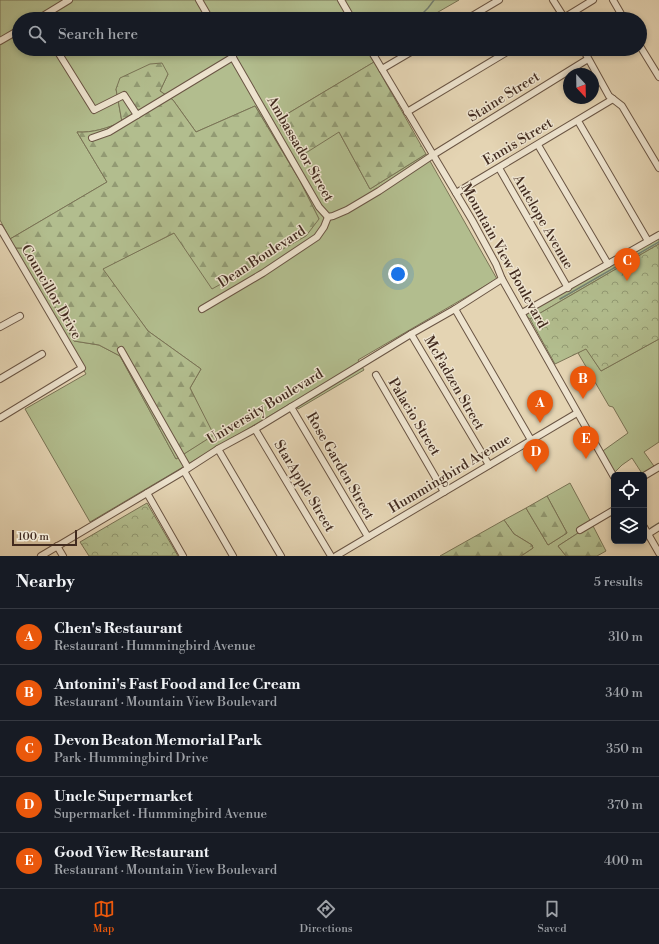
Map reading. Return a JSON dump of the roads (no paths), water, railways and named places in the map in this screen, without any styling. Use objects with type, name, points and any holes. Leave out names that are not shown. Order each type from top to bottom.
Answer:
[{"type":"street","points":[[49,12],[69,0]]},
{"type":"street","points":[[199,0],[206,12]]},
{"type":"street","points":[[341,0],[348,12]]},
{"type":"street","points":[[479,12],[499,0]]},
{"type":"street","points":[[554,0],[560,12]]},
{"type":"street","points":[[575,12],[593,0]]},
{"type":"street","points":[[613,0],[620,12]]},
{"type":"street","points":[[0,41],[12,34]]},
{"type":"street","points":[[60,56],[94,110],[124,95],[137,115]]},
{"type":"street","name":"Mountain View Boulevard","points":[[374,56],[456,193],[496,264],[502,279],[611,472]]},
{"type":"street","points":[[382,69],[404,56]]},
{"type":"street","points":[[408,112],[500,56]]},
{"type":"street","points":[[586,56],[610,96],[622,106],[659,168]]},
{"type":"street","points":[[647,56],[658,73]]},
{"type":"street","points":[[92,138],[109,132],[233,57]]},
{"type":"street","name":"Ambassador Street","points":[[233,57],[319,207],[328,217],[347,210],[379,191],[433,155]]},
{"type":"street","name":"Staine Street","points":[[433,155],[588,59]]},
{"type":"street","name":"Ennis Street","points":[[456,193],[613,99]]},
{"type":"street","points":[[578,121],[648,241]]},
{"type":"street","points":[[538,145],[608,264]]},
{"type":"street","name":"Antelope Avenue","points":[[498,168],[568,288]]},
{"type":"street","name":"Dean Boulevard","points":[[202,309],[262,273],[317,236],[324,227],[328,217]]},
{"type":"street","name":"Councillor Drive","points":[[0,228],[82,368],[0,418]]},
{"type":"street","points":[[522,314],[659,235]]},
{"type":"street","name":"University Boulevard","points":[[40,556],[186,470],[218,449],[255,429],[411,334],[455,309],[502,279]]},
{"type":"street","points":[[455,309],[531,440]]},
{"type":"street","points":[[0,327],[20,316]]},
{"type":"street","name":"McFadzen Street","points":[[411,334],[489,465]]},
{"type":"street","points":[[122,350],[233,556]]},
{"type":"street","points":[[0,379],[42,354]]},
{"type":"street","name":"Palacio Street","points":[[376,375],[444,492]]},
{"type":"street","name":"Rose Garden Street","points":[[291,407],[368,537]]},
{"type":"street","name":"Hummingbird Avenue","points":[[336,556],[577,413]]},
{"type":"street","name":"StarApple Street","points":[[255,429],[331,556]]},
{"type":"street","points":[[218,449],[281,556]]},
{"type":"street","points":[[647,474],[659,467]]},
{"type":"street","points":[[147,493],[183,556]]},
{"type":"street","points":[[580,530],[611,512]]},
{"type":"street","points":[[659,527],[648,534],[659,553]]},
{"type":"street","points":[[57,546],[63,556]]},
{"type":"waterway","points":[[424,12],[434,0]]},
{"type":"waterway","points":[[560,299],[659,242]]},
{"type":"waterway","points":[[651,528],[659,523]]},
{"type":"place","name":"Devon Beaton Memorial Park","points":[[627,281]]},
{"type":"place","name":"Antonini's Fast Food and Ice Cream","points":[[583,399]]},
{"type":"place","name":"Chen's Restaurant","points":[[540,423]]},
{"type":"place","name":"Good View Restaurant","points":[[586,459]]},
{"type":"place","name":"Uncle Supermarket","points":[[536,472]]}]
